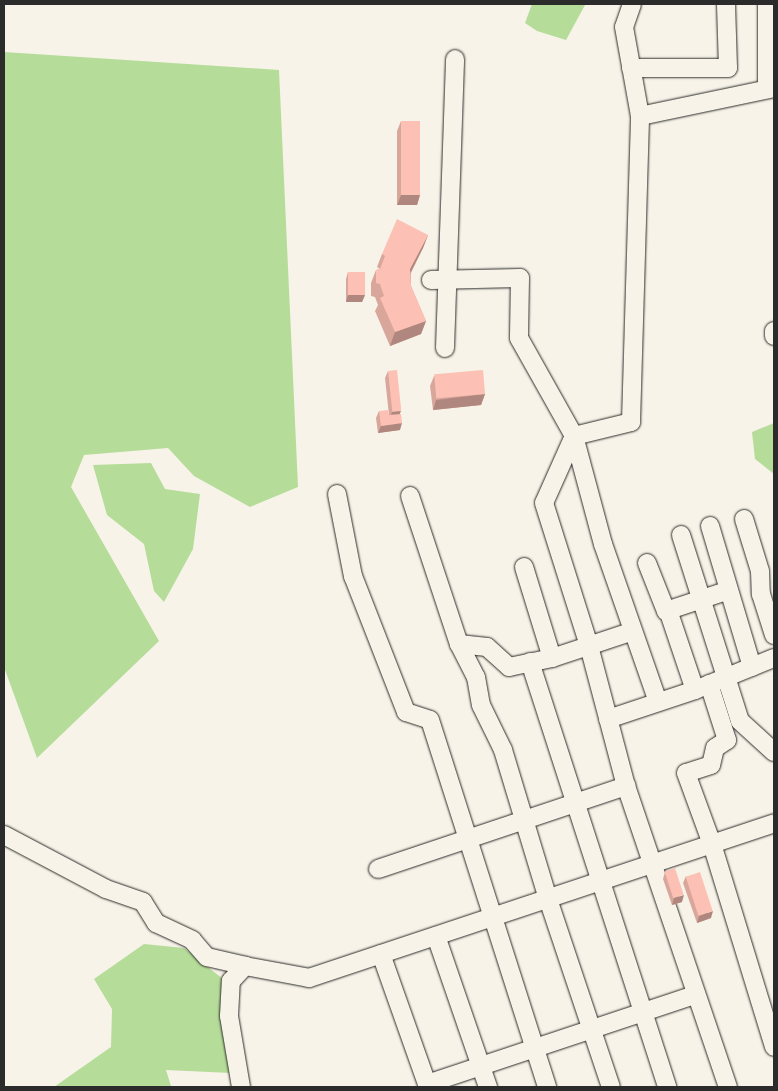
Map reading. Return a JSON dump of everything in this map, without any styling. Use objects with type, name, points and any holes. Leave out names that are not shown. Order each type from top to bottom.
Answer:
[{"type":"street","points":[[574,436],[631,422],[640,116],[624,27],[632,4]]},
{"type":"street","points":[[631,68],[728,68],[726,4]]},
{"type":"street","points":[[640,116],[770,88],[767,4]]},
{"type":"street","points":[[446,348],[439,280],[455,59]]},
{"type":"street","points":[[439,280],[520,278],[519,338],[574,436],[603,544],[658,702]]},
{"type":"street","points":[[774,331],[774,336]]},
{"type":"street","points":[[574,436],[544,503],[588,646],[626,786],[728,1087]]},
{"type":"street","points":[[337,494],[353,576],[406,712],[430,720],[547,1087]]},
{"type":"street","points":[[410,496],[459,644],[476,677],[481,705],[503,750],[548,899],[611,1087]]},
{"type":"street","points":[[744,519],[760,571],[761,594],[774,635]]},
{"type":"street","points":[[710,526],[752,667]]},
{"type":"street","points":[[681,535],[702,600],[710,684],[727,740],[715,748],[711,765],[686,773],[712,844],[774,1047]]},
{"type":"street","points":[[647,562],[658,594],[710,684],[740,721],[774,752]]},
{"type":"street","points":[[524,566],[552,658]]},
{"type":"street","points":[[668,610],[729,590]]},
{"type":"street","points":[[459,644],[487,647],[510,667],[552,658],[633,631]]},
{"type":"street","points":[[608,719],[710,684],[774,658]]},
{"type":"street","points":[[530,662],[667,1087]]},
{"type":"street","points":[[378,869],[626,786]]},
{"type":"street","points":[[4,835],[106,889],[144,902],[156,923],[192,940],[207,957],[309,978],[774,823]]},
{"type":"street","points":[[436,936],[488,1087]]},
{"type":"street","points":[[381,954],[427,1085],[644,1014],[695,994]]},
{"type":"street","points":[[241,1087],[229,1016],[231,981],[245,966]]},
{"type":"green space","points":[[532,4],[585,5],[566,40],[537,31],[525,23]]},
{"type":"green space","points":[[4,52],[279,70],[298,487],[250,507],[194,476],[168,448],[84,455],[71,487],[159,641],[37,758],[4,667]]},
{"type":"green space","points":[[774,423],[774,474],[755,459],[752,432]]},
{"type":"green space","points":[[151,463],[165,489],[200,494],[193,549],[164,602],[154,591],[144,544],[107,515],[93,465]]},
{"type":"green space","points":[[144,944],[184,948],[223,979],[231,1073],[166,1070],[171,1086],[164,1087],[54,1087],[111,1047],[112,1009],[94,979]]},
{"type":"building","points":[[401,121],[420,121],[420,195],[401,195]]},
{"type":"building","points":[[397,219],[428,235],[410,269],[411,286],[426,321],[395,332],[380,298],[384,296],[380,284],[376,283],[376,270],[380,269],[385,256],[382,254]]},
{"type":"building","points":[[348,272],[365,272],[365,295],[348,295]]},
{"type":"building","points":[[397,370],[401,411],[392,412],[388,371]]},
{"type":"building","points":[[483,370],[485,394],[436,398],[434,374]]},
{"type":"building","points":[[388,410],[389,415],[401,414],[402,423],[381,426],[379,411]]},
{"type":"building","points":[[675,868],[684,895],[673,898],[665,871]]},
{"type":"building","points":[[700,872],[713,911],[698,916],[686,877]]}]
